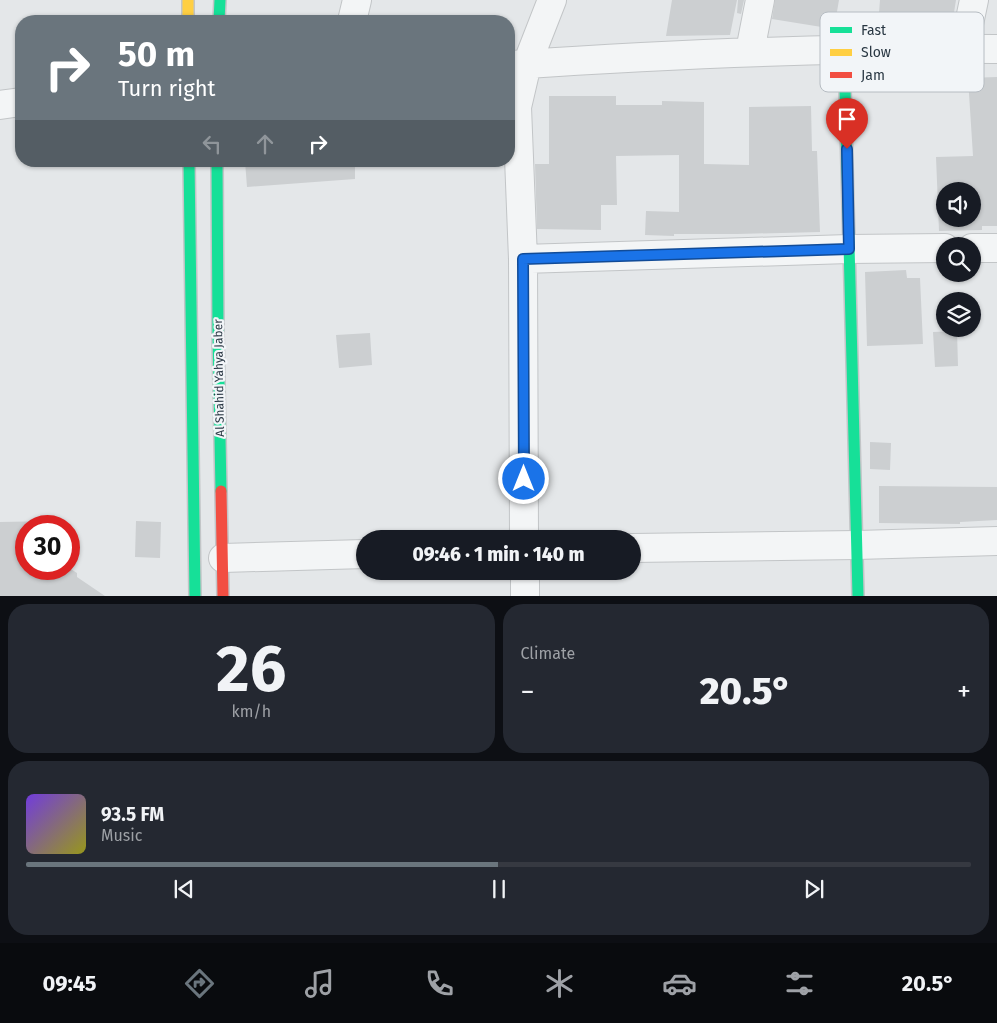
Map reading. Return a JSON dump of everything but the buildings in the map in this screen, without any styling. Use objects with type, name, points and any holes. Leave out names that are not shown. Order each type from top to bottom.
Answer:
[{"type":"street","points":[[188,0],[188,15]]},
{"type":"street","points":[[219,15],[220,0]]},
{"type":"street","points":[[354,15],[358,0]]},
{"type":"street","points":[[524,530],[523,259],[517,107],[518,64],[552,0]]},
{"type":"street","points":[[750,51],[760,0]]},
{"type":"street","points":[[984,49],[997,49]]},
{"type":"street","points":[[518,64],[750,51],[820,50]]},
{"type":"street","points":[[845,92],[858,596]]},
{"type":"street","points":[[0,105],[15,103]]},
{"type":"street","points":[[189,167],[195,596]]},
{"type":"street","name":"Al Shahid Yahya Jaber","points":[[217,167],[223,596]]},
{"type":"street","points":[[523,259],[936,248]]},
{"type":"street","points":[[981,248],[997,248]]},
{"type":"street","points":[[641,548],[997,541]]},
{"type":"street","points":[[223,558],[356,554]]},
{"type":"street","points":[[525,580],[525,596]]},
{"type":"traffic: fast","points":[[219,15],[220,0]]},
{"type":"traffic: fast","points":[[845,92],[858,596]]},
{"type":"traffic: fast","points":[[189,167],[195,596]]},
{"type":"traffic: fast","points":[[217,167],[221,491]]},
{"type":"traffic: slow","points":[[188,0],[188,15]]},
{"type":"traffic: jam","points":[[221,491],[223,596]]},
{"type":"route","points":[[524,479],[523,259],[849,249],[847,149]]}]
